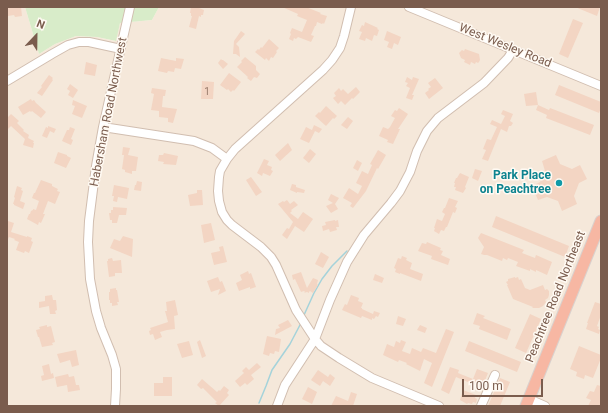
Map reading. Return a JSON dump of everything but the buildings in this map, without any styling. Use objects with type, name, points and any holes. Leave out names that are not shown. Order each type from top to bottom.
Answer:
[{"type":"highway","name":"Peachtree Road Northeast","points":[[527,403],[601,221]]},
{"type":"street","name":"Habersham Road Northwest","points":[[115,406],[116,369],[96,311],[90,279],[88,242],[96,166],[103,127],[130,7]]},
{"type":"street","points":[[351,7],[340,48],[332,60],[227,159],[220,171],[218,184],[219,201],[222,212],[227,220],[261,247],[271,257],[296,310],[321,346],[372,378],[439,406]]},
{"type":"street","name":"West Wesley Road","points":[[409,7],[427,10],[513,50],[601,86]]},
{"type":"street","points":[[7,81],[68,45],[79,42],[90,42],[121,49]]},
{"type":"street","points":[[277,406],[285,385],[315,339],[347,262],[364,235],[400,191],[410,172],[417,151],[427,131],[438,118],[484,83],[508,58],[513,50]]},
{"type":"street","points":[[103,127],[194,141],[212,148],[227,159]]},
{"type":"street","points":[[481,406],[495,375]]},
{"type":"street","points":[[527,403],[545,406]]},
{"type":"shaded area","points":[[7,7],[25,7],[39,54],[55,44],[76,36],[97,37],[115,41],[120,23],[152,20],[159,7],[601,7],[601,406],[7,406]]},
{"type":"green space","points":[[25,7],[159,7],[152,20],[120,23],[116,41],[97,37],[76,36],[55,44],[39,54]]},
{"type":"waterway","points":[[304,315],[322,279],[347,251]]},
{"type":"waterway","points":[[259,403],[272,370],[290,344],[301,323]]},
{"type":"place","name":"Park Place on Peachtree","points":[[559,183]]}]
